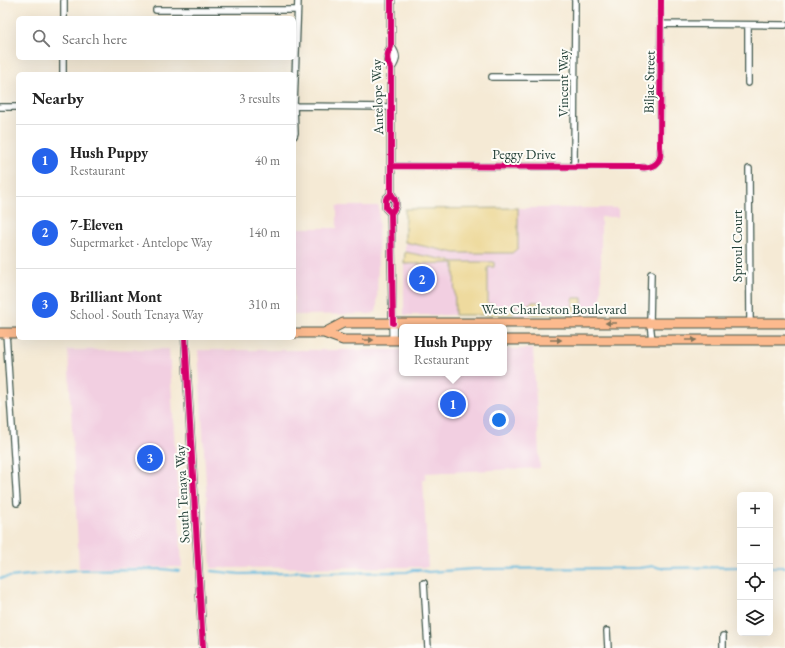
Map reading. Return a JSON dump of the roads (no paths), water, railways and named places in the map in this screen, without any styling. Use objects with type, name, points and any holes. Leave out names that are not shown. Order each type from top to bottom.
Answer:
[{"type":"main road","name":"West Charleston Boulevard","points":[[324,333],[343,323],[785,323]]},
{"type":"main road","points":[[3,333],[16,333]]},
{"type":"main road","name":"West Charleston Boulevard","points":[[296,333],[324,333],[343,340],[398,340]]},
{"type":"main road","points":[[507,340],[785,340]]},
{"type":"street","points":[[64,0],[64,16]]},
{"type":"street","points":[[296,58],[298,0]]},
{"type":"street","name":"Antelope Way","points":[[391,0],[391,47],[396,54],[396,61],[391,68],[391,194],[386,199],[386,208],[391,213],[393,323],[398,340]]},
{"type":"street","name":"Vincent Way","points":[[574,166],[575,0]]},
{"type":"street","name":"Biljac Street","points":[[657,163],[661,155],[661,0]]},
{"type":"street","points":[[156,10],[298,10]]},
{"type":"street","points":[[661,24],[785,25]]},
{"type":"street","points":[[748,25],[748,83]]},
{"type":"street","points":[[63,60],[63,72]]},
{"type":"street","points":[[295,72],[296,60]]},
{"type":"street","points":[[492,77],[575,77]]},
{"type":"street","points":[[296,106],[391,107]]},
{"type":"street","points":[[0,107],[16,107]]},
{"type":"street","name":"Peggy Drive","points":[[391,166],[639,166],[648,168],[657,163]]},
{"type":"street","name":"Sproul Court","points":[[748,169],[750,323]]},
{"type":"street","points":[[651,274],[650,323],[652,340]]},
{"type":"street","points":[[3,333],[17,503]]},
{"type":"street","name":"South Tenaya Way","points":[[185,340],[203,648]]},
{"type":"street","points":[[424,583],[428,648]]},
{"type":"street","points":[[607,631],[608,648]]},
{"type":"street","points":[[723,636],[723,648]]},
{"type":"waterway","points":[[212,571],[240,574],[291,573],[299,571],[316,573],[407,572],[420,570],[428,572],[474,569],[639,568],[654,566],[660,568],[737,567]]},
{"type":"waterway","points":[[773,567],[785,567]]},
{"type":"waterway","points":[[0,578],[77,570],[162,569],[179,571]]},
{"type":"place","name":"7-Eleven","points":[[422,279]]},
{"type":"place","name":"Hush Puppy","points":[[453,404]]},
{"type":"place","name":"Brilliant Mont","points":[[150,458]]}]
